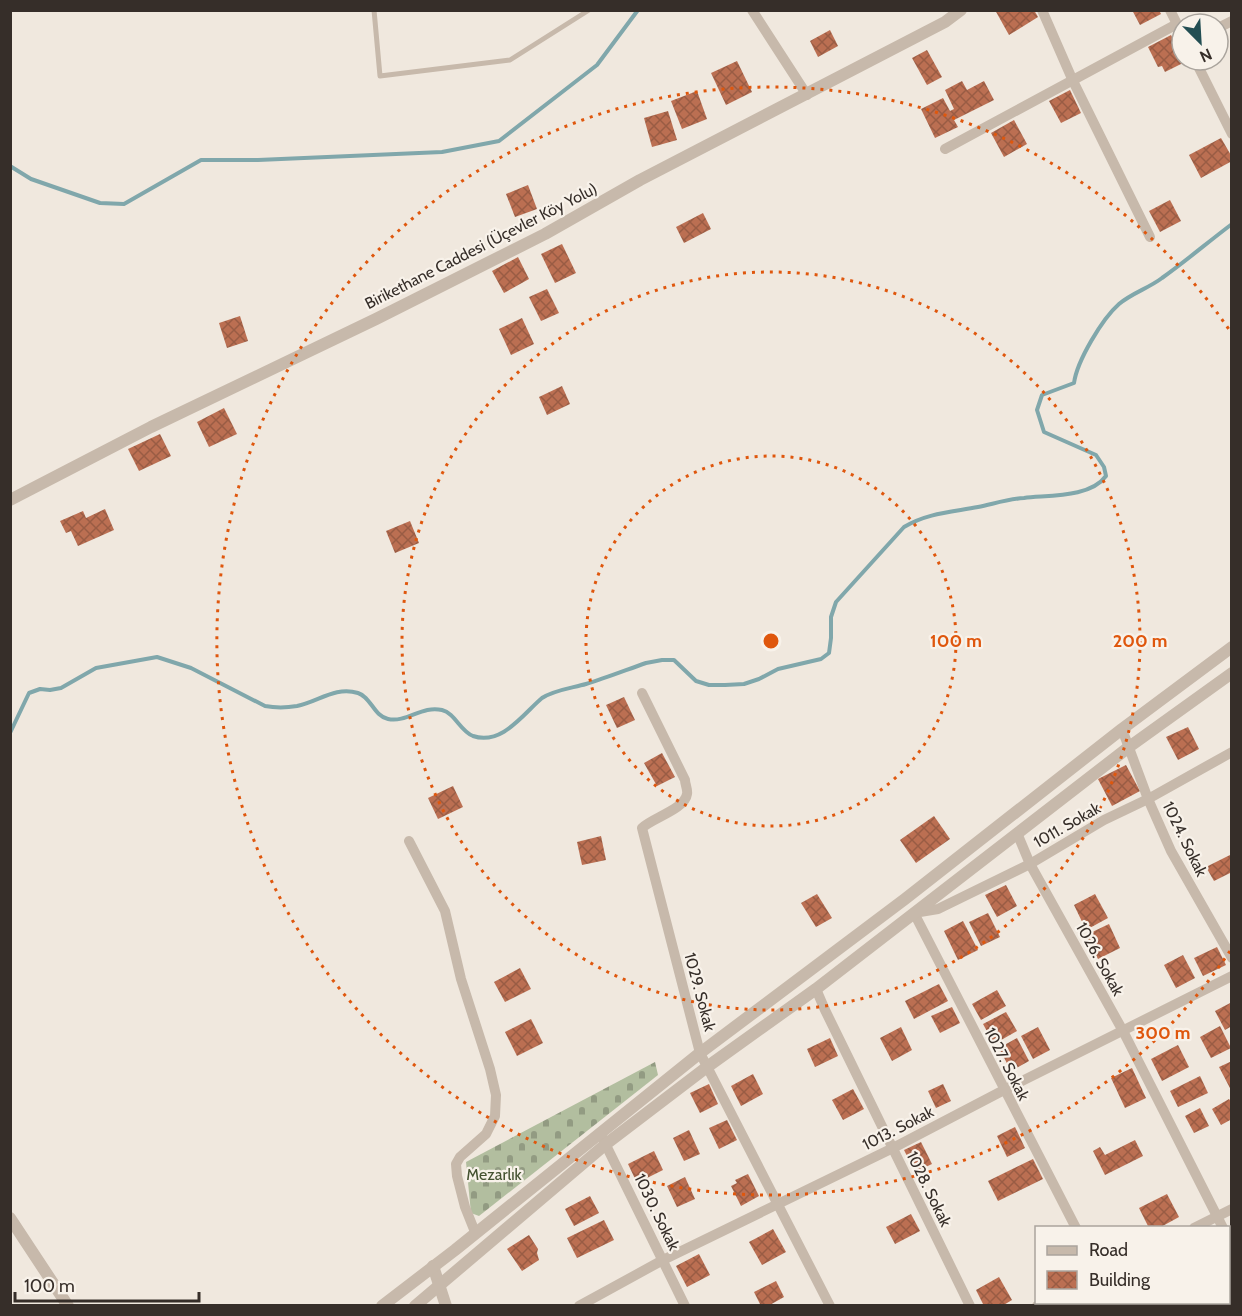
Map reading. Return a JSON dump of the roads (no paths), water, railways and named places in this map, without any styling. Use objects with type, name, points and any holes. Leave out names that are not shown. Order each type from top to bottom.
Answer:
[{"type":"street","points":[[752,10],[807,94]]},
{"type":"street","name":"Birikethane Caddesi (Üçevler Köy Yolu)","points":[[10,500],[151,427],[366,324],[545,234],[640,180],[945,22],[961,10]]},
{"type":"street","points":[[1042,10],[1072,81],[1150,237]]},
{"type":"street","points":[[945,149],[1072,81],[1170,33]]},
{"type":"street","points":[[1201,72],[1232,134]]},
{"type":"street","points":[[415,1305],[440,1286],[700,1053],[905,899],[1122,729],[1232,647]]},
{"type":"street","points":[[382,1305],[603,1138],[707,1067],[816,988],[1129,747],[1232,673]]},
{"type":"street","name":"1029. Sokak","points":[[642,693],[685,780],[687,794],[684,801],[664,815],[648,822],[642,828],[700,1053],[830,1305]]},
{"type":"street","name":"1024. Sokak","points":[[1122,729],[1148,799],[1171,851],[1232,958]]},
{"type":"street","name":"1011. Sokak","points":[[914,913],[939,909],[1030,864],[1104,820],[1148,799],[1232,752]]},
{"type":"street","name":"1026. Sokak","points":[[1017,833],[1030,864],[1123,1031],[1223,1226]]},
{"type":"street","points":[[409,841],[444,911],[461,979],[496,1095],[492,1125],[486,1134],[460,1157],[456,1164],[465,1207],[475,1233]]},
{"type":"street","name":"1027. Sokak","points":[[914,913],[1075,1226]]},
{"type":"street","name":"1013. Sokak","points":[[579,1305],[663,1260],[893,1148],[1232,976]]},
{"type":"street","name":"1028. Sokak","points":[[816,988],[970,1305]]},
{"type":"street","name":"1030. Sokak","points":[[603,1138],[685,1305]]},
{"type":"street","points":[[1196,1226],[1232,1209]]},
{"type":"street","points":[[10,1218],[68,1305]]},
{"type":"street","points":[[433,1266],[446,1305]]},
{"type":"street","points":[[1037,1305],[1043,1304]]},
{"type":"lane","points":[[374,10],[380,76],[510,60],[589,10]]},
{"type":"waterway","points":[[10,166],[31,179],[100,203],[124,204],[201,160],[258,160],[442,152],[499,141],[597,65],[638,10]]},
{"type":"waterway","points":[[10,733],[29,693],[40,689],[61,688],[96,668],[157,657],[191,668],[265,706],[281,708],[297,706],[334,693],[350,691],[362,695],[379,714],[388,719],[402,719],[428,710],[442,710],[447,712],[468,734],[484,738],[503,732],[512,726],[547,695],[594,682],[646,663],[674,660],[696,681],[709,685],[725,685],[744,684],[778,669],[821,659],[829,653],[831,617],[836,602],[904,527],[940,514],[1012,499],[1079,492],[1099,483],[1106,476],[1104,467],[1096,455],[1044,432],[1037,410],[1042,395],[1074,383],[1080,363],[1091,341],[1119,304],[1162,278],[1232,224]]},
{"type":"park label","name":"Mezarlık","points":[[494,1174]]}]
